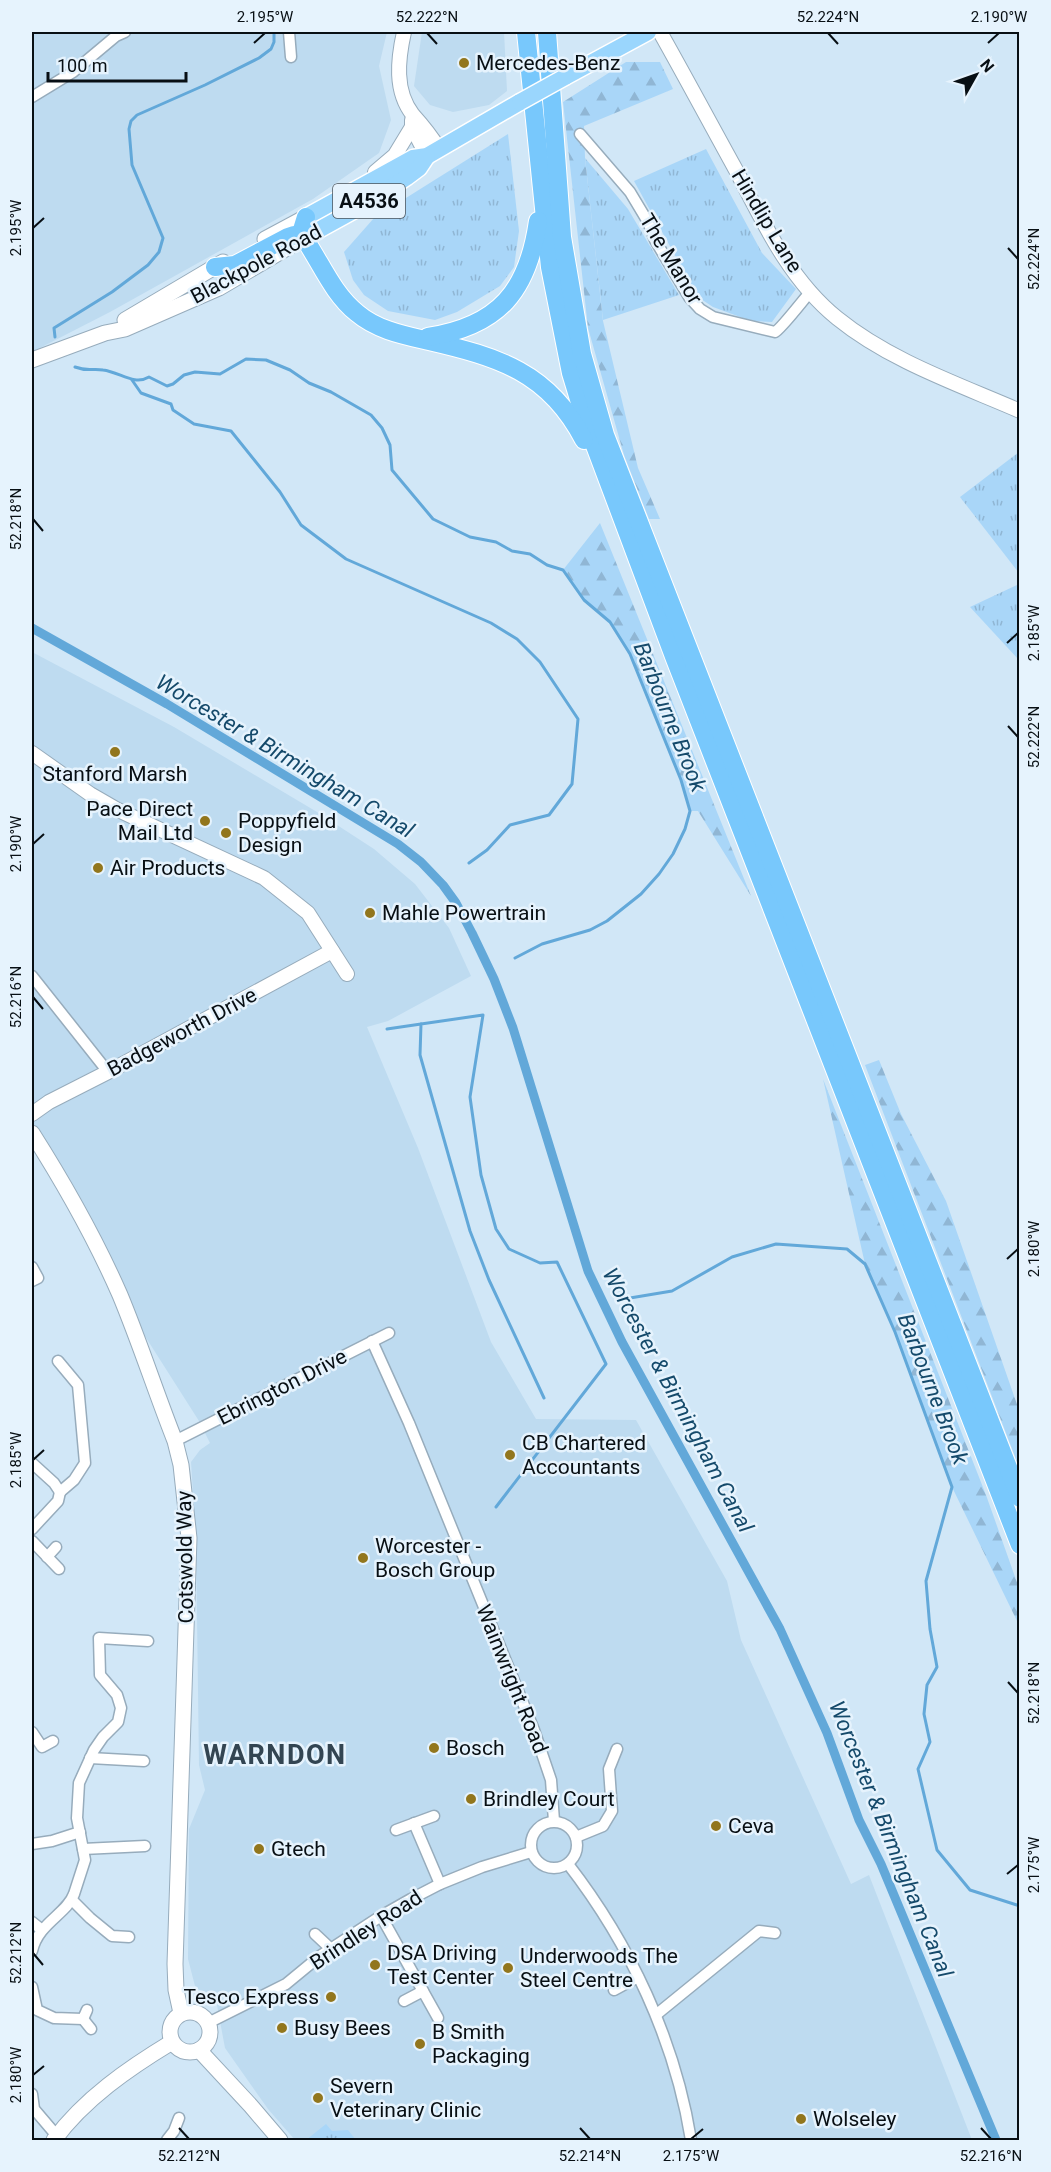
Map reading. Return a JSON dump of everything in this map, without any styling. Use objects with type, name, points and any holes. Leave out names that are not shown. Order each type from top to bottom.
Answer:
[{"type":"highway","points":[[526,32],[550,267],[571,373],[602,467],[1020,1545]]},
{"type":"highway","points":[[548,33],[562,237],[582,354],[605,435],[1020,1498]]},
{"type":"highway","points":[[417,338],[463,330],[479,323],[507,300],[518,286],[531,257],[543,200]]},
{"type":"highway","points":[[306,217],[302,230],[304,238],[335,289],[357,313],[383,329],[481,353],[519,370],[538,383],[568,415],[602,467]]},
{"type":"highway","points":[[215,267],[236,265],[294,235],[304,238]]},
{"type":"main road","name":"Blackpole Road","points":[[105,333],[215,267],[413,158],[433,153],[648,32]]},
{"type":"main road","name":"Blackpole Road","points":[[32,360],[105,333],[125,329],[219,288],[364,205],[419,168],[433,153]]},
{"type":"main road","name":"Cotswold Way","points":[[32,1134],[58,1174],[101,1254],[132,1325],[182,1465],[189,1538],[175,1964],[176,1990],[181,2013]]},
{"type":"main road","points":[[187,2011],[200,2014],[208,2023],[210,2036],[208,2042],[199,2050],[187,2052],[176,2047],[172,2042],[171,2022],[181,2013],[187,2011]]},
{"type":"main road","points":[[55,2138],[117,2078],[172,2042]]},
{"type":"main road","points":[[199,2050],[280,2140]]},
{"type":"street","points":[[32,97],[73,72],[124,32]]},
{"type":"street","points":[[289,32],[291,57]]},
{"type":"street","points":[[404,32],[398,72],[402,90],[412,120],[433,153]]},
{"type":"street","name":"Hindlip Lane","points":[[660,32],[780,253],[835,317],[862,337],[890,353],[1020,411]]},
{"type":"street","points":[[361,187],[395,155],[412,120]]},
{"type":"street","name":"The Manor","points":[[580,134],[630,192],[688,297],[700,309],[714,317],[775,332],[780,330],[811,291]]},
{"type":"street","points":[[32,753],[90,794],[116,809],[264,878],[308,913],[347,974]]},
{"type":"street","name":"Badgeworth Drive","points":[[32,1114],[49,1102],[332,951]]},
{"type":"street","points":[[32,976],[108,1072]]},
{"type":"street","points":[[32,1267],[38,1278],[32,1281]]},
{"type":"street","name":"Ebrington Drive","points":[[175,1441],[389,1333]]},
{"type":"street","name":"Wainwright Road","points":[[372,1341],[409,1423],[534,1730],[551,1780],[554,1821]]},
{"type":"street","points":[[32,1529],[58,1501],[60,1492],[74,1480],[85,1463],[78,1385],[58,1361]]},
{"type":"street","points":[[32,1463],[54,1483],[60,1492]]},
{"type":"street","points":[[32,1541],[59,1569]]},
{"type":"street","points":[[47,1557],[56,1547]]},
{"type":"street","points":[[32,1951],[34,1940],[72,1900],[85,1860],[77,1818],[79,1783],[90,1758],[103,1737],[118,1722],[121,1708],[117,1695],[100,1675],[99,1638],[148,1641]]},
{"type":"street","points":[[32,1732],[42,1747],[53,1741]]},
{"type":"street","points":[[576,1837],[603,1826],[612,1811],[609,1769],[617,1749]]},
{"type":"street","points":[[90,1758],[144,1761]]},
{"type":"street","points":[[396,1830],[434,1816]]},
{"type":"street","points":[[554,1821],[568,1826],[576,1837],[576,1852],[568,1864],[554,1868],[540,1864],[531,1852],[531,1837],[535,1830],[547,1822],[554,1821]]},
{"type":"street","points":[[414,1823],[440,1884]]},
{"type":"street","points":[[32,1844],[52,1841],[80,1832]]},
{"type":"street","points":[[83,1850],[146,1846]]},
{"type":"street","name":"Brindley Road","points":[[208,2023],[286,1984],[331,1949],[381,1916],[440,1884],[482,1867],[531,1852]]},
{"type":"street","points":[[568,1864],[590,1893],[657,2014],[687,2115],[691,2140]]},
{"type":"street","points":[[72,1900],[112,1936],[129,1937]]},
{"type":"street","points":[[381,1916],[438,2018]]},
{"type":"street","points":[[32,1922],[42,1930]]},
{"type":"street","points":[[657,2014],[759,1931],[775,1933]]},
{"type":"street","points":[[315,1934],[331,1949]]},
{"type":"street","points":[[614,1990],[638,1977]]},
{"type":"street","points":[[32,1987],[34,2006],[37,2010],[54,2018],[85,2015],[91,2030]]},
{"type":"street","points":[[404,2001],[423,1991]]},
{"type":"street","points":[[32,2094],[34,2109],[55,2138]]},
{"type":"street","points":[[167,2140],[179,2131],[179,2118]]},
{"type":"shaded area","points":[[32,32],[387,32],[379,66],[391,120],[379,153],[313,199],[110,312],[32,352]]},
{"type":"shaded area","name":"Mercedes-Benz","points":[[422,32],[504,32],[507,91],[489,105],[453,112],[430,105],[414,86]]},
{"type":"shaded area","points":[[32,652],[174,727],[317,812],[374,849],[415,884],[449,928],[471,976],[388,1021],[367,1027],[418,1148],[491,1342],[536,1419],[636,1420],[727,1581],[741,1640],[851,1884],[869,1875],[972,2140],[295,2140],[268,2109],[225,2048],[217,2005],[195,1986],[188,1959],[189,1829],[205,1790],[199,1765],[196,1540],[191,1462],[200,1450],[210,1443],[199,1421],[136,1322],[43,1138],[32,1121]]},
{"type":"green space","points":[[626,62],[660,62],[673,89],[584,126],[585,158],[603,321],[638,468],[660,519],[649,519],[624,455],[588,328],[563,102]]},
{"type":"green space","points":[[508,134],[519,231],[514,267],[500,286],[457,312],[435,320],[388,311],[364,295],[353,280],[344,252],[374,218]]},
{"type":"green space","points":[[706,149],[762,253],[796,289],[772,322],[751,321],[713,307],[698,297],[634,181]]},
{"type":"green space","points":[[585,158],[628,209],[679,295],[603,320]]},
{"type":"green space","points":[[1019,452],[1019,573],[960,497]]},
{"type":"green space","points":[[600,523],[751,896],[698,811],[690,811],[681,780],[630,654],[610,622],[584,600],[563,570]]},
{"type":"green space","points":[[1019,584],[1019,660],[970,607]]},
{"type":"green space","points":[[879,1060],[901,1114],[946,1201],[1019,1410],[1019,1467],[865,1065]]},
{"type":"green space","points":[[823,1079],[986,1495],[1019,1588],[1019,1625],[952,1487],[895,1332],[865,1264]]},
{"type":"green space","points":[[326,2124],[332,2131],[348,2130],[356,2140],[306,2140]]},
{"type":"waterway","name":"Barbourne Brook","points":[[55,337],[54,328],[112,292],[148,265],[159,252],[163,238],[132,165],[129,129],[131,121],[137,115],[259,58],[271,49],[274,32]]},
{"type":"waterway","name":"Barbourne Brook","points":[[75,367],[109,371],[138,380],[149,377],[167,386],[184,375],[195,372],[220,374],[246,359],[266,360],[290,370],[309,383],[331,392],[371,415],[382,428],[390,445],[392,470],[433,519],[470,537],[496,542],[512,551],[530,554],[547,565],[563,570],[584,600],[610,622],[630,654],[681,780],[690,811],[685,829],[673,854],[659,874],[641,894],[607,921],[590,930],[542,944],[515,958]]},
{"type":"waterway","points":[[132,380],[141,393],[171,404],[173,410],[194,424],[231,431],[280,492],[301,525],[346,559],[491,623],[517,639],[540,662],[578,719],[572,784],[549,815],[510,825],[487,850],[469,863]]},
{"type":"waterway","name":"Worcester & Birmingham Canal","points":[[32,628],[167,704],[398,844],[421,862],[456,903],[494,979],[513,1028],[588,1271],[622,1342],[780,1629],[827,1733],[859,1820],[881,1864],[996,2140]]},
{"type":"waterway","name":"Barbourne Brook","points":[[496,1507],[606,1364],[557,1262],[540,1263],[509,1249],[496,1229],[481,1175],[470,1097],[483,1015],[421,1024],[420,1055],[470,1231],[489,1280],[544,1398]]},
{"type":"waterway","points":[[387,1029],[421,1024]]},
{"type":"waterway","name":"Barbourne Brook","points":[[624,1299],[672,1291],[732,1257],[776,1244],[847,1249],[865,1264],[895,1332],[952,1487],[926,1581],[930,1629],[937,1667],[927,1685],[924,1714],[930,1742],[918,1769],[937,1850],[970,1890],[1020,1906]]},
{"type":"place","name":"Mercedes-Benz","points":[[464,63]]},
{"type":"place","name":"Stanford Marsh","points":[[115,752]]},
{"type":"place","name":"Pace Direct Mail Ltd","points":[[205,821]]},
{"type":"place","name":"Poppyfield Design","points":[[226,833]]},
{"type":"place","name":"Air Products","points":[[98,868]]},
{"type":"place","name":"Mahle Powertrain","points":[[370,913]]},
{"type":"place","name":"CB Chartered Accountants","points":[[510,1455]]},
{"type":"place","name":"Worcester - Bosch Group","points":[[363,1558]]},
{"type":"place","name":"Bosch","points":[[434,1748]]},
{"type":"place","name":"Brindley Court","points":[[471,1799]]},
{"type":"place","name":"Ceva","points":[[716,1826]]},
{"type":"place","name":"Gtech","points":[[259,1849]]},
{"type":"place","name":"DSA Driving Test Center","points":[[375,1965]]},
{"type":"place","name":"Underwoods The Steel Centre","points":[[508,1968]]},
{"type":"place","name":"Tesco Express","points":[[331,1997]]},
{"type":"place","name":"Busy Bees","points":[[282,2028]]},
{"type":"place","name":"B Smith Packaging","points":[[420,2044]]},
{"type":"place","name":"Severn Veterinary Clinic","points":[[318,2098]]},
{"type":"place","name":"Wolseley","points":[[801,2119]]},
{"type":"district","name":"WARNDON","points":[[275,1755]]}]
